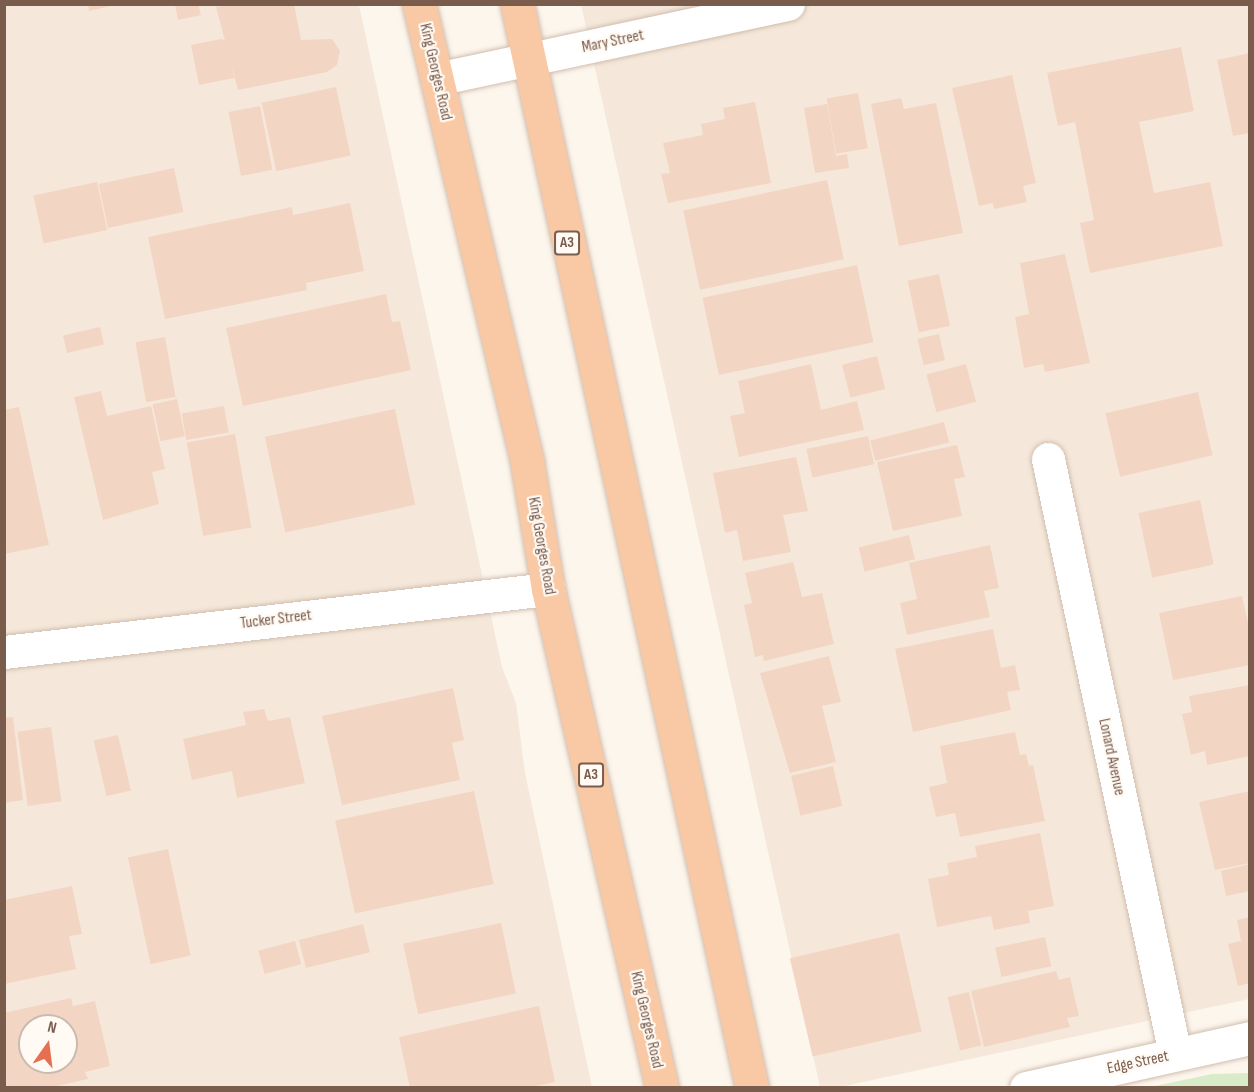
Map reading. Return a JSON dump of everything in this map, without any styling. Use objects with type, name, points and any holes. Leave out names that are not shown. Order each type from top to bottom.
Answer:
[{"type":"highway","name":"King Georges Road","points":[[419,4],[527,462],[548,589],[662,1088]]},
{"type":"highway","name":"A3","points":[[517,4],[752,1088]]},
{"type":"street","name":"Mary Street","points":[[437,79],[788,4]]},
{"type":"street","name":"Lonard Avenue","points":[[1048,459],[1175,1054]]},
{"type":"street","name":"Tucker Street","points":[[4,652],[548,589]]},
{"type":"street","name":"Edge Street","points":[[1026,1088],[1250,1038]]},
{"type":"shaded area","points":[[5,5],[359,5],[502,667],[516,703],[525,773],[592,1087],[5,1088]]},
{"type":"shaded area","points":[[581,5],[1249,5],[1249,999],[840,1087],[820,1087]]},
{"type":"green space","points":[[1249,1073],[1249,1087],[1150,1087],[1212,1074]]},
{"type":"building","points":[[88,4],[115,4],[115,5],[89,11]]},
{"type":"building","points":[[175,4],[198,4],[201,15],[178,20]]},
{"type":"building","points":[[230,4],[294,4],[301,40],[332,39],[340,51],[337,65],[327,72],[238,90],[216,7]]},
{"type":"building","points":[[221,39],[227,41],[234,78],[199,85],[191,45]]},
{"type":"building","points":[[1181,47],[1194,111],[1139,122],[1154,193],[1210,182],[1223,246],[1090,273],[1080,223],[1094,220],[1075,122],[1058,126],[1047,73]]},
{"type":"building","points":[[1250,53],[1250,133],[1233,136],[1217,60]]},
{"type":"building","points":[[1012,75],[1036,183],[1023,186],[1027,202],[994,209],[993,203],[979,206],[952,88]]},
{"type":"building","points":[[336,87],[351,155],[276,171],[262,103]]},
{"type":"building","points":[[858,93],[868,148],[836,154],[826,99]]},
{"type":"building","points":[[901,98],[904,109],[936,103],[963,233],[899,246],[871,104]]},
{"type":"building","points":[[755,102],[771,183],[668,203],[661,174],[670,173],[663,143],[703,135],[701,124],[725,119],[723,108]]},
{"type":"building","points":[[827,104],[836,156],[847,154],[849,168],[815,173],[804,108]]},
{"type":"building","points":[[260,106],[272,170],[241,176],[229,112]]},
{"type":"building","points":[[174,168],[183,212],[108,228],[99,184]]},
{"type":"building","points":[[827,180],[844,259],[700,290],[683,211]]},
{"type":"building","points":[[97,182],[107,230],[44,243],[33,196]]},
{"type":"building","points":[[350,203],[364,271],[306,283],[307,290],[165,319],[148,237],[292,207],[293,215]]},
{"type":"building","points":[[1065,254],[1090,363],[1045,372],[1043,364],[1024,368],[1015,317],[1029,314],[1020,263]]},
{"type":"building","points":[[857,265],[873,342],[719,375],[702,298]]},
{"type":"building","points":[[939,274],[950,326],[919,332],[908,281]]},
{"type":"building","points":[[386,294],[392,322],[400,321],[411,370],[243,406],[226,328]]},
{"type":"building","points":[[100,327],[104,345],[67,353],[63,336]]},
{"type":"building","points":[[939,334],[945,360],[924,365],[918,339]]},
{"type":"building","points":[[165,337],[176,397],[146,402],[135,342]]},
{"type":"building","points":[[877,356],[885,389],[850,398],[842,365]]},
{"type":"building","points":[[811,364],[821,410],[857,401],[864,430],[739,457],[730,416],[745,413],[738,381]]},
{"type":"building","points":[[966,364],[976,402],[936,412],[926,375]]},
{"type":"building","points":[[101,391],[107,416],[151,406],[165,469],[152,472],[159,504],[103,520],[74,397]]},
{"type":"building","points":[[1198,392],[1213,455],[1120,477],[1105,413]]},
{"type":"building","points":[[177,399],[185,436],[160,441],[153,404]]},
{"type":"building","points":[[224,406],[229,433],[186,440],[182,413]]},
{"type":"building","points":[[19,407],[49,545],[4,554],[4,410]]},
{"type":"building","points":[[395,409],[415,505],[285,533],[265,437]]},
{"type":"building","points":[[944,422],[949,442],[875,461],[870,440]]},
{"type":"building","points":[[235,434],[251,528],[203,536],[187,443]]},
{"type":"building","points":[[868,436],[874,464],[812,477],[806,449]]},
{"type":"building","points":[[957,445],[965,477],[954,479],[962,516],[893,531],[877,462]]},
{"type":"building","points":[[796,457],[808,511],[783,515],[791,552],[743,561],[737,530],[725,533],[713,473]]},
{"type":"building","points":[[1200,500],[1214,565],[1152,578],[1138,513]]},
{"type":"building","points":[[909,535],[915,559],[865,572],[859,548]]},
{"type":"building","points":[[990,545],[999,588],[984,591],[990,617],[907,635],[900,603],[917,599],[909,563]]},
{"type":"building","points":[[793,562],[802,597],[822,593],[834,644],[764,661],[763,655],[755,657],[744,605],[752,603],[745,573]]},
{"type":"building","points":[[1242,596],[1250,632],[1250,665],[1173,680],[1159,613]]},
{"type":"building","points":[[993,629],[1001,668],[1015,665],[1020,690],[1007,692],[1011,710],[913,732],[895,649]]},
{"type":"building","points":[[829,656],[841,702],[822,706],[836,762],[790,773],[760,673]]},
{"type":"building","points":[[1250,685],[1250,756],[1207,765],[1205,751],[1191,755],[1182,714],[1192,712],[1189,696]]},
{"type":"building","points":[[453,688],[464,740],[452,743],[460,780],[342,805],[322,716]]},
{"type":"building","points":[[264,709],[268,721],[290,717],[305,783],[237,798],[232,771],[192,780],[183,739],[246,725],[243,712]]},
{"type":"building","points":[[13,717],[23,800],[4,803],[4,718]]},
{"type":"building","points":[[51,727],[61,801],[28,806],[17,732]]},
{"type":"building","points":[[1015,732],[1020,755],[1026,754],[1029,766],[1033,765],[1045,821],[960,837],[955,813],[936,817],[929,787],[947,783],[940,746]]},
{"type":"building","points":[[118,735],[131,791],[106,796],[94,741]]},
{"type":"building","points":[[833,766],[842,806],[800,816],[791,776]]},
{"type":"building","points":[[474,791],[494,884],[355,913],[335,821]]},
{"type":"building","points":[[1250,791],[1250,863],[1215,870],[1199,802]]},
{"type":"building","points":[[1040,833],[1054,906],[1028,911],[1030,923],[994,930],[991,916],[937,927],[928,879],[949,875],[947,863],[977,857],[975,846]]},
{"type":"building","points":[[168,849],[191,956],[151,964],[128,858]]},
{"type":"building","points":[[1250,864],[1250,891],[1226,896],[1221,871]]},
{"type":"building","points":[[72,886],[82,934],[69,936],[76,969],[4,984],[4,900]]},
{"type":"building","points":[[1250,917],[1250,983],[1238,986],[1228,944],[1241,941],[1237,920]]},
{"type":"building","points":[[501,923],[516,993],[418,1014],[403,944]]},
{"type":"building","points":[[363,924],[370,952],[306,968],[299,940]]},
{"type":"building","points":[[899,933],[922,1031],[813,1057],[790,958]]},
{"type":"building","points":[[1045,937],[1051,966],[1001,977],[995,948]]},
{"type":"building","points":[[295,941],[301,964],[265,974],[258,951]]},
{"type":"building","points":[[1056,971],[1059,980],[1070,977],[1079,1016],[1067,1018],[1070,1027],[984,1047],[971,991]]},
{"type":"building","points":[[969,992],[981,1046],[960,1051],[948,997]]},
{"type":"building","points":[[71,998],[73,1006],[95,1001],[110,1066],[85,1072],[88,1079],[48,1088],[4,1088],[4,1013]]},
{"type":"building","points":[[539,1006],[555,1082],[527,1088],[410,1088],[399,1037]]}]
